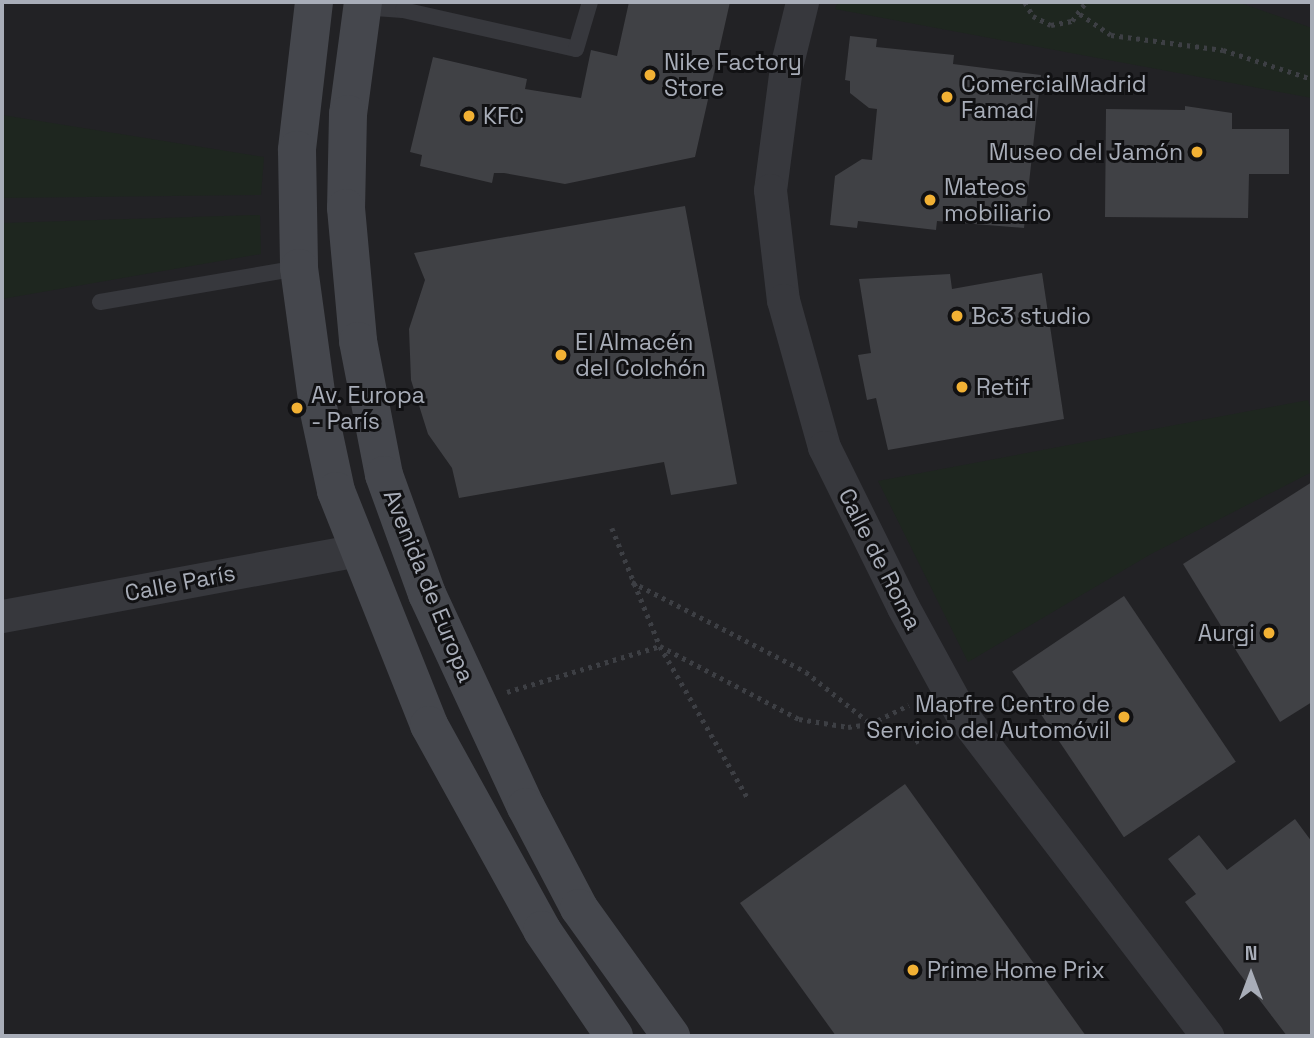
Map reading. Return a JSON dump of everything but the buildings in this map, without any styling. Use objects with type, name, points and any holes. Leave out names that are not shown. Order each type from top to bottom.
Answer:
[{"type":"street","points":[[314,2],[296,150],[299,268],[318,407],[336,491],[357,550],[429,725],[466,797],[542,930],[614,1036]]},
{"type":"street","name":"Calle de Roma","points":[[802,2],[786,67],[770,190],[783,300],[824,447],[903,607],[962,715],[1207,1036]]},
{"type":"street","name":"Avenida de Europa","points":[[362,5],[348,114],[346,208],[358,341],[384,475],[427,594],[526,807],[579,908],[671,1036]]},
{"type":"street","name":"Calle París","points":[[2,616],[357,550]]},
{"type":"lane","points":[[362,5],[422,8],[576,49],[590,2]]},
{"type":"lane","points":[[100,302],[299,268]]},
{"type":"path","points":[[1025,2],[1032,16],[1051,25],[1080,14],[1086,2]]},
{"type":"path","points":[[1080,14],[1111,35],[1223,50],[1312,79]]},
{"type":"path","points":[[612,528],[660,646],[748,800]]},
{"type":"path","points":[[632,582],[806,672],[870,724]]},
{"type":"path","points":[[505,693],[660,646],[799,719],[848,727],[870,724],[909,705]]},
{"type":"path","points":[[915,743],[926,736]]},
{"type":"shaded area","points":[[2,2],[1312,2],[1312,1036],[2,1036]]},
{"type":"shaded area","points":[[838,2],[1238,2],[1312,28],[1312,98],[835,9]]},
{"type":"shaded area","points":[[2,115],[264,157],[261,195],[2,198]]},
{"type":"shaded area","points":[[260,215],[261,254],[2,299],[2,223]]},
{"type":"shaded area","points":[[1308,400],[1312,414],[1312,472],[1151,554],[968,662],[878,481]]},
{"type":"place","name":"Nike Factory Store","points":[[650,75]]},
{"type":"place","name":"ComercialMadrid Famad","points":[[947,97]]},
{"type":"place","name":"KFC","points":[[469,116]]},
{"type":"place","name":"Museo del Jamón","points":[[1197,152]]},
{"type":"place","name":"Mateos mobiliario","points":[[930,200]]},
{"type":"place","name":"Bc3 studio","points":[[957,316]]},
{"type":"place","name":"El Almacén del Colchón","points":[[561,355]]},
{"type":"place","name":"Retif","points":[[962,387]]},
{"type":"place","name":"Av. Europa - París","points":[[297,408]]},
{"type":"place","name":"Aurgi","points":[[1269,633]]},
{"type":"place","name":"Mapfre Centro de Servicio del Automóvil","points":[[1124,717]]},
{"type":"place","name":"Prime Home Prix","points":[[913,970]]}]
